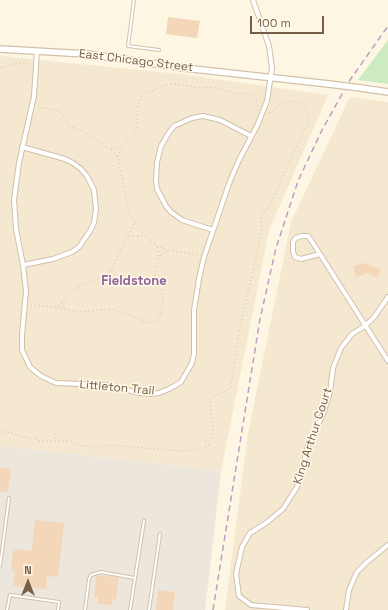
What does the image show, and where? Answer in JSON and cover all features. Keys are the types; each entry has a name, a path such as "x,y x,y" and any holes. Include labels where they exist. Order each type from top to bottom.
{"main road":[{"name":"East Chicago Street","path":"0,49 87,54 184,68 388,92"}],"street":[{"name":"Littleton Trail","path":"37,51 34,96 22,147 14,208 16,229 23,265 26,298 21,340 22,350 30,367 44,378 56,382 106,386 151,394 169,389 181,382 192,363 194,354 193,328 196,296 204,257 230,181 239,160 264,112 267,101 272,78 269,46 253,0"},
{"path":"213,230 182,220 171,212 166,206 158,189 156,180 157,162 161,146 174,126 192,118 203,116 220,120 251,136"},
{"path":"22,147 65,159 81,169 87,176 94,190 96,209 94,223 90,231 79,246 72,252 53,259 23,265"},
{"path":"320,254 301,259 295,257 293,252 293,242 296,238 308,236 320,254 388,362"},
{"name":"King Arthur Court","path":"307,610 251,605 239,596 236,574 242,547 250,533 266,523 283,509 297,487 308,446 323,414 330,392 333,368 341,348 352,334 365,326 375,316 388,297"},
{"path":"346,610 349,590 357,572 388,545"}],"lane":[{"path":"134,0 128,46 159,50"},
{"path":"0,566 9,498"},
{"path":"130,610 144,521"},
{"path":"149,610 160,534"},
{"path":"85,610 89,579 91,575 101,572 136,578"},
{"path":"7,610 10,595 59,602 58,610"}],"path":[{"path":"0,68 18,63 30,64"},
{"path":"38,107 59,111 63,115 68,126 90,134 107,148 122,146 132,136 137,129 138,106 140,100 144,94 166,85 175,84 202,88 216,87 238,94 253,94 258,108 261,111"},
{"path":"209,445 212,437 213,424 210,400 212,397 228,390 231,387 239,332 262,230 261,218 277,190 308,123 309,117 304,106 300,102 294,101 283,103 272,112 268,113"},
{"path":"118,158 122,146"},
{"path":"110,148 116,153 118,158 129,214 144,236 156,246 168,250 198,255"},
{"path":"56,307 73,289 97,280 110,273 121,248 135,223"},
{"path":"128,236 144,236"},
{"path":"31,305 56,307 81,312 111,309 134,316 147,323 155,322 160,317 163,300 163,295 155,276 159,257 156,246"},
{"path":"159,257 168,250"},
{"path":"62,302 66,309"},
{"path":"0,432 7,432 41,441 70,441 84,446 97,447 111,445 181,451 194,450 209,445"},
{"path":"55,440 56,432"},
{"path":"205,441 209,445"}],"shaded area":[{"path":"0,56 179,74 328,95 269,230 221,471 0,446"},
{"path":"350,97 388,102 388,610 225,610 248,434 291,222"},
{"path":"0,446 221,471 205,610 0,610"}],"green space":[{"path":"388,40 388,84 358,80"}],"building":[{"path":"168,17 200,21 197,38 166,34"},
{"path":"365,263 381,270 377,278 368,273 356,277 353,266"},
{"path":"0,468 11,469 8,492 0,491"},
{"path":"35,520 64,523 58,577 47,576 46,589 13,586 15,571 11,571 13,549 32,551"},
{"path":"100,575 119,578 116,600 112,599 112,605 98,604 98,597 94,597 96,576"},
{"path":"158,590 175,592 173,610 156,610"}],"railway":[{"path":"213,610 260,319 276,248 298,181 322,130 350,80 388,26"}],"district":[{"name":"Fieldstone","path":"134,281"}]}
